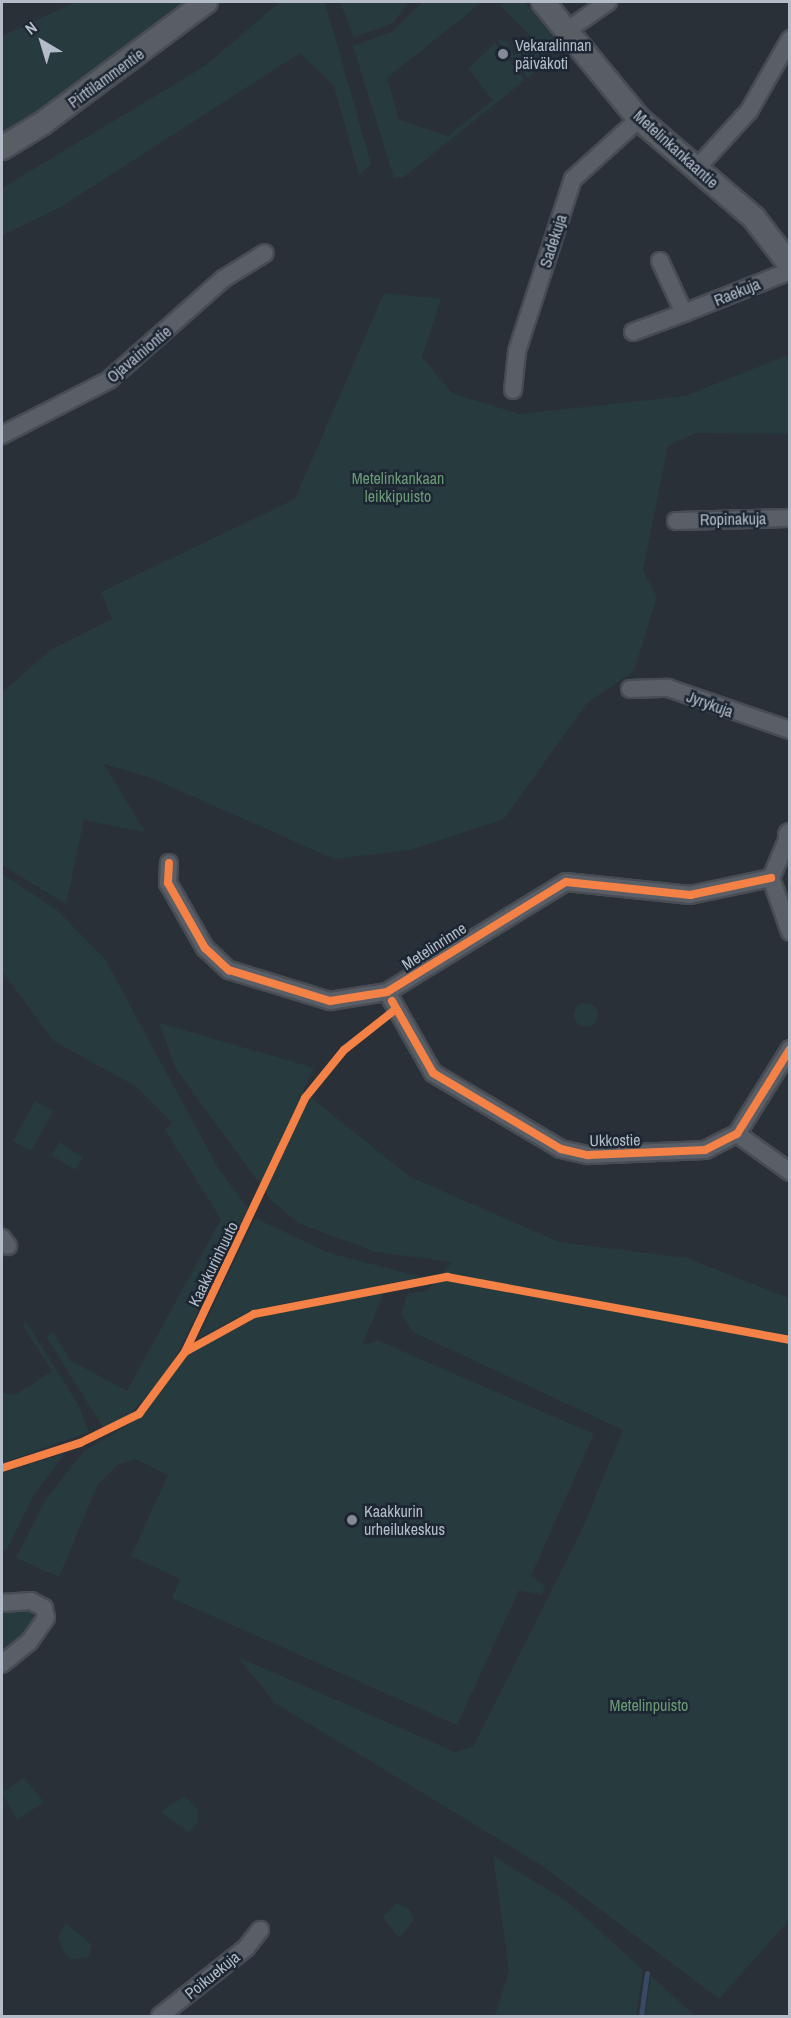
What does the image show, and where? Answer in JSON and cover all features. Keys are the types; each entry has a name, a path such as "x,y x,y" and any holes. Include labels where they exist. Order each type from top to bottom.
{"street":[{"name":"Pirttilammentie","path":"2,148 43,123 206,2"},
{"name":"Metelinkankaantie","path":"543,2 639,119 754,218 789,265"},
{"path":"566,31 608,2"},
{"path":"696,169 749,111 789,39"},
{"name":"Sadekuja","path":"513,390 517,351 573,179 639,119"},
{"name":"Ojavainiontie","path":"2,435 109,381 224,279 265,253"},
{"path":"660,261 684,313"},
{"name":"Raekuja","path":"633,332 684,313 789,265"},
{"name":"Ropinakuja","path":"676,521 789,518"},
{"name":"Jyrykuja","path":"630,689 668,688 789,730"},
{"path":"789,839 771,878 789,932"},
{"name":"Metelinrinne","path":"169,863 168,883 205,948 229,970 330,1001 387,992 566,882 690,895 771,878"},
{"name":"Ukkostie","path":"387,992 433,1073 561,1149 588,1155 705,1150 737,1134"},
{"path":"789,1049 737,1134 789,1172"},
{"path":"2,1603 31,1601 44,1608 46,1618 35,1636 2,1664"},
{"name":"Poikuekuja","path":"160,2016 246,1948 260,1930"}],"green space":[{"path":"76,2 188,2 160,29 2,139 2,36"},
{"path":"280,2 325,2 371,164 359,175 334,86 300,53 59,208 2,235 2,188 205,66"},
{"path":"340,2 408,3 393,23 354,37"},
{"path":"423,2 482,2 387,78 399,120 448,136 493,100 468,69 495,43 525,80 404,177 394,178 353,46 391,32"},
{"path":"506,2 525,2 561,47 528,78 496,39 507,41 514,56 531,45 532,37 501,6"},
{"name":"Metelinkankaan leikkipuisto","path":"384,293 441,299 422,357 452,393 519,414 685,396 789,355 789,434 695,433 668,446 643,571 657,597 634,671 587,703 504,819 410,850 334,859 151,778 104,764 145,832 84,820 66,904 2,865 2,693 49,651 112,619 101,592 295,499"},
{"path":"2,874 57,910 105,959 218,1168 248,1208 168,1373 130,1414 104,1429 46,1336 53,1332 70,1360 127,1391 221,1219 165,1130 172,1122 137,1087 54,1041 2,971"},
{"path":"586,1003 595,1006 598,1015 595,1024 586,1027 577,1024 574,1015 577,1006"},
{"name":"Metelinpuisto","path":"159,1023 314,1068 303,1091 410,1177 559,1242 686,1258 789,1298 789,1920 719,1999 541,1865 275,1703 238,1657 455,1752 473,1747 580,1534 623,1430 413,1332 401,1314 408,1293 427,1291 452,1262 376,1252 300,1224 273,1202 176,1069"},
{"path":"35,1101 53,1111 31,1151 13,1141"},
{"path":"60,1142 83,1158 75,1170 51,1155"},
{"path":"255,1218 329,1253 422,1277 252,1310 198,1338"},
{"name":"Kaakkurin urheilukeskus","path":"384,1293 362,1345 379,1341 594,1434 531,1576 545,1586 542,1595 519,1590 457,1725 172,1598 180,1579 131,1556 168,1475 136,1459 118,1464 98,1484 59,1577 16,1558 46,1499 84,1451 136,1420 189,1354 255,1317"},
{"path":"27,1323 79,1406 89,1432 2,1463 2,1393 15,1395 52,1371 22,1324"},
{"path":"65,1453 35,1493 7,1549 2,1550 2,1473"},
{"path":"14,1605 30,1610 36,1622 2,1654 2,1615"},
{"path":"24,1778 44,1802 17,1820 2,1793"},
{"path":"185,1796 197,1809 198,1822 189,1832 160,1812"},
{"path":"493,1856 568,1902 643,1970 636,2016 495,2016 509,1970"},
{"path":"396,1903 410,1910 414,1920 399,1938 383,1917"},
{"path":"66,1923 92,1945 88,1957 71,1959 64,1952 58,1937"},
{"path":"651,1976 695,2016 645,2016"}],"waterway":[{"path":"641,2016 647,1973"}],"cycle path":[{"path":"169,863 168,883 205,948 229,970 330,1001 387,992 566,882 690,895 771,878"},
{"path":"392,1001 433,1073 561,1149 588,1155 705,1150 737,1134 790,1049"},
{"name":"Kaakkurinhuuto","path":"2,1468 80,1443 139,1414 185,1352 305,1098 344,1050 396,1009"},
{"path":"185,1352 254,1314 447,1277 790,1340"}],"place":[{"name":"Vekaralinnan päiväkoti","path":"503,54"},
{"name":"Kaakkurin urheilukeskus","path":"352,1520"}]}
